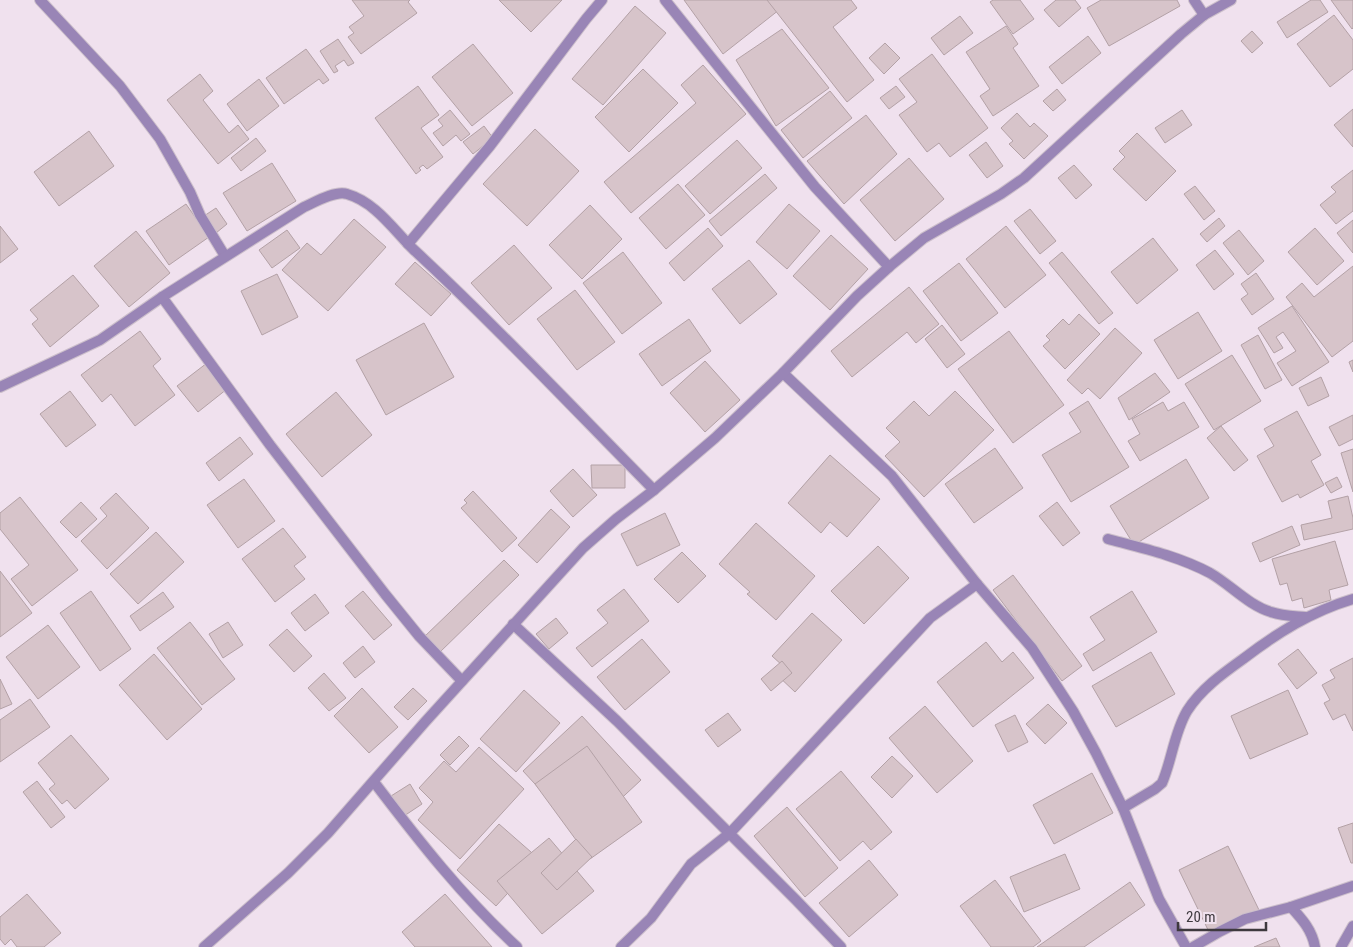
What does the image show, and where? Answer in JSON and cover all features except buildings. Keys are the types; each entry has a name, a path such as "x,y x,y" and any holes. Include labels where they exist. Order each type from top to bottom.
{"street":[{"path":"40,0 120,86 160,139 190,192 200,215 225,256"},
{"path":"408,244 490,146 602,0"},
{"path":"665,0 816,187 889,267"},
{"path":"1194,0 1204,15"},
{"path":"204,947 295,866 328,833 583,548 715,438 783,373 857,296 889,267 924,238 1001,194 1024,178 1153,58 1204,15 1231,0"},
{"path":"0,387 100,340 162,297 304,207 322,198 344,193 359,198 374,209 408,244 469,300 654,490"},
{"path":"162,297 270,445 385,594 419,636 462,681"},
{"path":"783,373 892,476 1032,648 1073,711 1123,808 1159,899 1186,947"},
{"path":"1108,539 1142,548 1212,574 1249,601 1270,612 1305,617"},
{"path":"621,947 651,918 692,864 730,833 930,618 978,584"},
{"path":"1123,808 1162,783 1187,711 1203,690 1220,675 1276,634 1305,617 1334,604 1353,599"},
{"path":"513,624 617,721 841,947"},
{"path":"374,782 429,854 490,922 516,947"},
{"path":"1193,947 1245,919 1291,907 1353,886"},
{"path":"1291,907 1308,927 1315,947"},
{"path":"1341,947 1353,926"}]}
